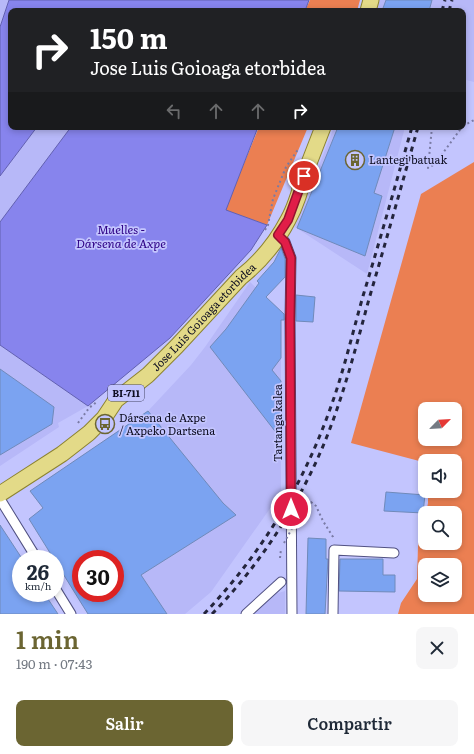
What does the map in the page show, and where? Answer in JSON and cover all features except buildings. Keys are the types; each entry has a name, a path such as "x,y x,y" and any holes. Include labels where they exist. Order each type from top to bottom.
{"main road":[{"name":"BI-711","path":"241,277 270,234 304,176 322,130"},
{"name":"Jose Luis Goioaga etorbidea","path":"0,494 62,454 89,433 104,418 116,400 148,375 178,346 241,277 252,268 278,235 288,220 304,176"}],"street":[{"name":"Tartanga kalea","path":"278,235 285,242 291,258 292,614"},
{"path":"0,499 31,550"},
{"path":"333,614 334,550 394,553"},
{"path":"246,614 281,582"},
{"path":"64,602 71,614"}],"path":[{"path":"432,130 428,168 435,164 461,130"},
{"path":"264,232 268,225 273,199 286,167 298,151 300,145"},
{"path":"78,424 90,408 101,399"},
{"path":"284,542 306,503 310,502 316,506 323,522 333,537 334,550"}],"shaded area":[{"path":"0,0 9,0 0,27"},
{"path":"310,0 360,0 358,8 306,8"},
{"path":"380,0 474,0 474,82 466,80 466,8 377,8"},
{"path":"35,130 69,130 0,222 0,176"},
{"path":"258,130 307,130 267,225 225,210"},
{"path":"333,130 404,130 367,274 295,227"},
{"path":"474,162 474,614 398,614 401,603 417,579 418,546 418,550 462,550 462,506 427,506 428,498 462,498 462,454 418,454 418,461 351,443 421,194"},
{"path":"250,282 281,312 281,493 211,592 185,614 88,614 81,602 124,602 124,550 72,550 72,587 64,574 64,550 49,550 29,519 43,508 30,491 148,411 191,365"},
{"path":"0,345 88,406 58,423 59,427 0,466"},
{"path":"285,591 285,614 254,614 275,594"}],"water":[{"path":"9,0 309,0 306,8 8,8 8,130 35,130 0,176 0,27"},
{"name":"Muelles - Dársena de Axpe","path":"69,130 257,130 226,210 267,225 251,250 170,338 88,406 0,345 0,222"}],"railway":[{"path":"443,8 445,0"},
{"path":"450,8 452,0"},
{"path":"204,614 243,568 277,520 306,468 318,440 339,383 411,130"},
{"path":"212,614 243,580 283,523 306,483 325,442 346,382 417,130"}],"place":[{"name":"Lantegi batuak","path":"355,160"},
{"name":"Dársena de Axpe / Axpeko Dartsena","path":"105,424"}],"route":[{"path":"291,509 291,258 285,242 278,235 288,220 297,199 304,176"}]}
